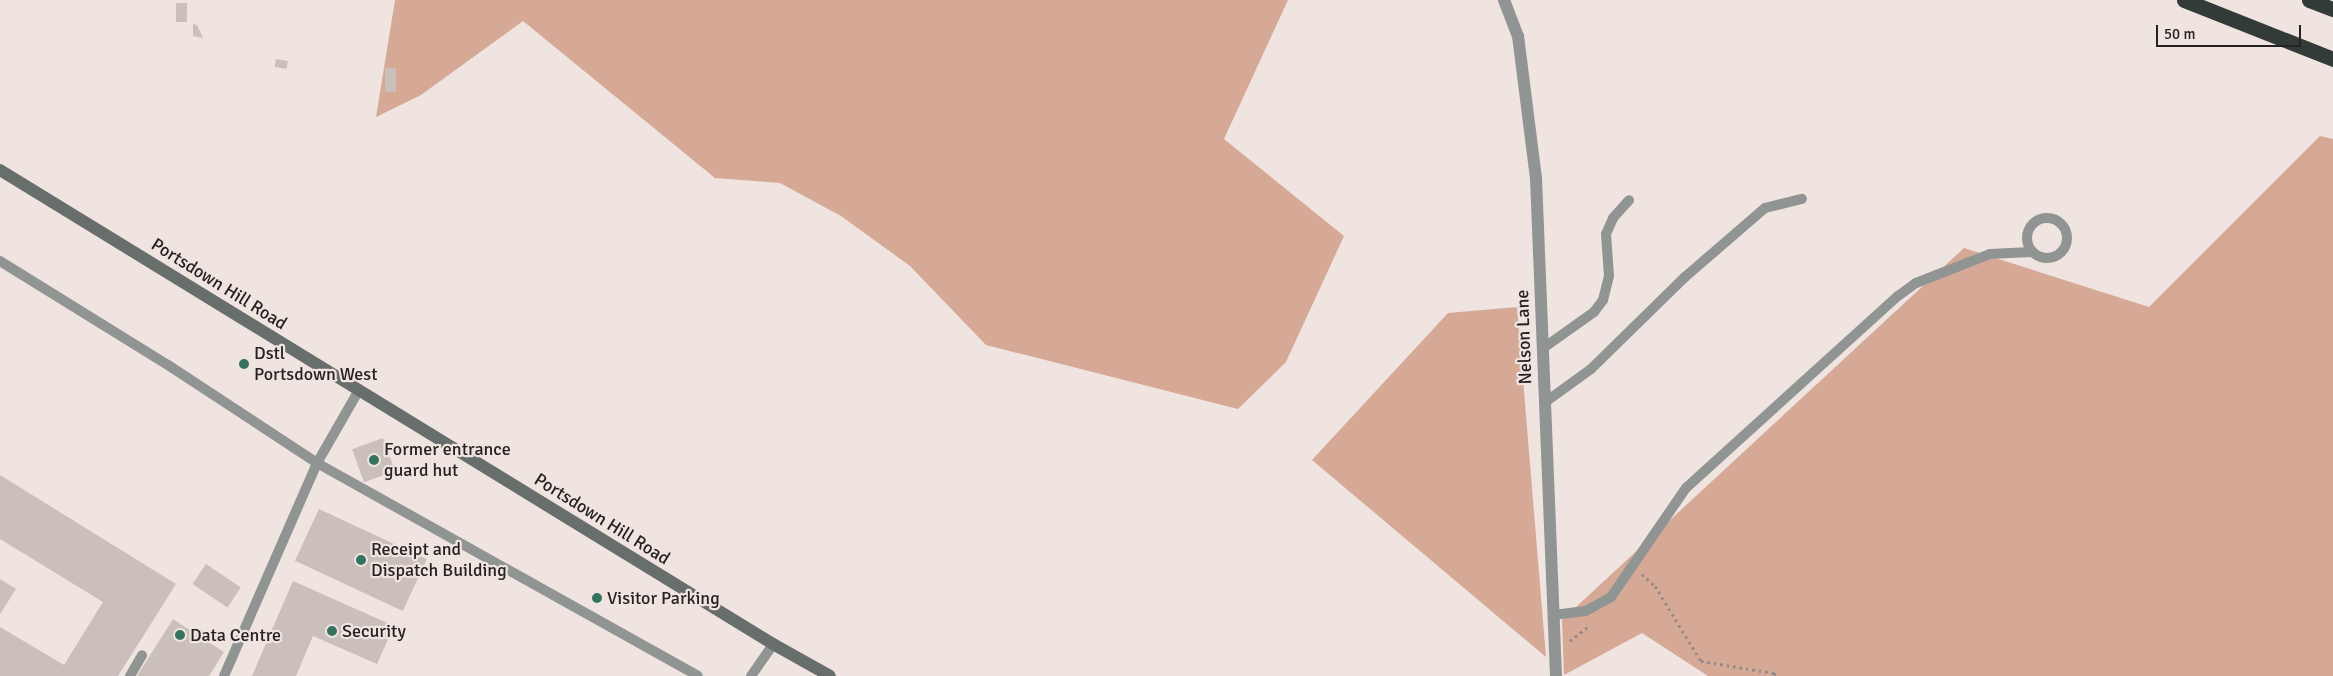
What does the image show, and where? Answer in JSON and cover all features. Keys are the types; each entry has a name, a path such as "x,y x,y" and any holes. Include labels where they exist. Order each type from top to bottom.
{"highway":[{"path":"2184,0 2333,58"},
{"path":"2309,0 2333,9"}],"street":[{"name":"Nelson Lane","path":"1504,0 1518,36 1536,178 1556,676"},
{"name":"Portsdown Hill Road","path":"0,170 773,644 830,676"}],"lane":[{"path":"1544,403 1591,369 1685,277 1766,208 1802,199"},
{"path":"1542,349 1594,312 1603,300 1609,276 1606,234 1613,218 1629,200"},
{"path":"1553,615 1586,611 1611,597 1686,488 1898,296 1916,283 1990,254 2031,252 2043,258 2062,251 2067,238 2063,225 2045,217 2036,221 2027,233 2031,252"},
{"path":"0,261 168,365 317,463 698,676"},
{"path":"224,676 317,463 359,390"},
{"path":"751,676 773,644"},
{"path":"130,676 142,655"}],"path":[{"path":"1638,572 1656,586 1701,660 1774,673 1778,676"},
{"path":"1554,651 1581,634 1594,620"}],"shaded area":[{"path":"395,0 1288,0 1224,139 1344,236 1286,362 1238,409 986,345 910,266 841,216 780,183 715,178 523,21 421,95 376,117"},
{"path":"2320,136 2333,139 2333,676 1708,676 1642,633 1564,675 1562,620 1964,248 2149,307"},
{"path":"1517,307 1546,657 1312,460 1448,313"}],"building":[{"path":"176,3 187,3 187,22 176,22"},
{"path":"193,24 197,25 203,38 193,36"},
{"path":"276,59 288,61 287,69 275,67"},
{"path":"385,68 396,68 396,92 385,92"},
{"name":"Former entrance guard hut","path":"383,438 395,471 364,482 352,449"},
{"path":"0,475 176,584 118,676 0,676 0,627 64,665 103,602 0,539"},
{"name":"Receipt and Dispatch Building","path":"319,509 427,559 403,611 295,561"},
{"path":"206,564 241,587 227,607 193,584"},
{"path":"0,579 16,589 0,614"},
{"name":"Security","path":"293,581 394,626 377,664 313,636 296,676 252,676"},
{"name":"Data Centre","path":"173,619 224,652 209,676 137,676"}],"place":[{"name":"Dstl Portsdown West","path":"244,364"},
{"name":"Former entrance guard hut","path":"374,460"},
{"name":"Receipt and Dispatch Building","path":"361,560"},
{"name":"Visitor Parking","path":"597,598"},
{"name":"Security","path":"332,631"},
{"name":"Data Centre","path":"180,635"}]}
